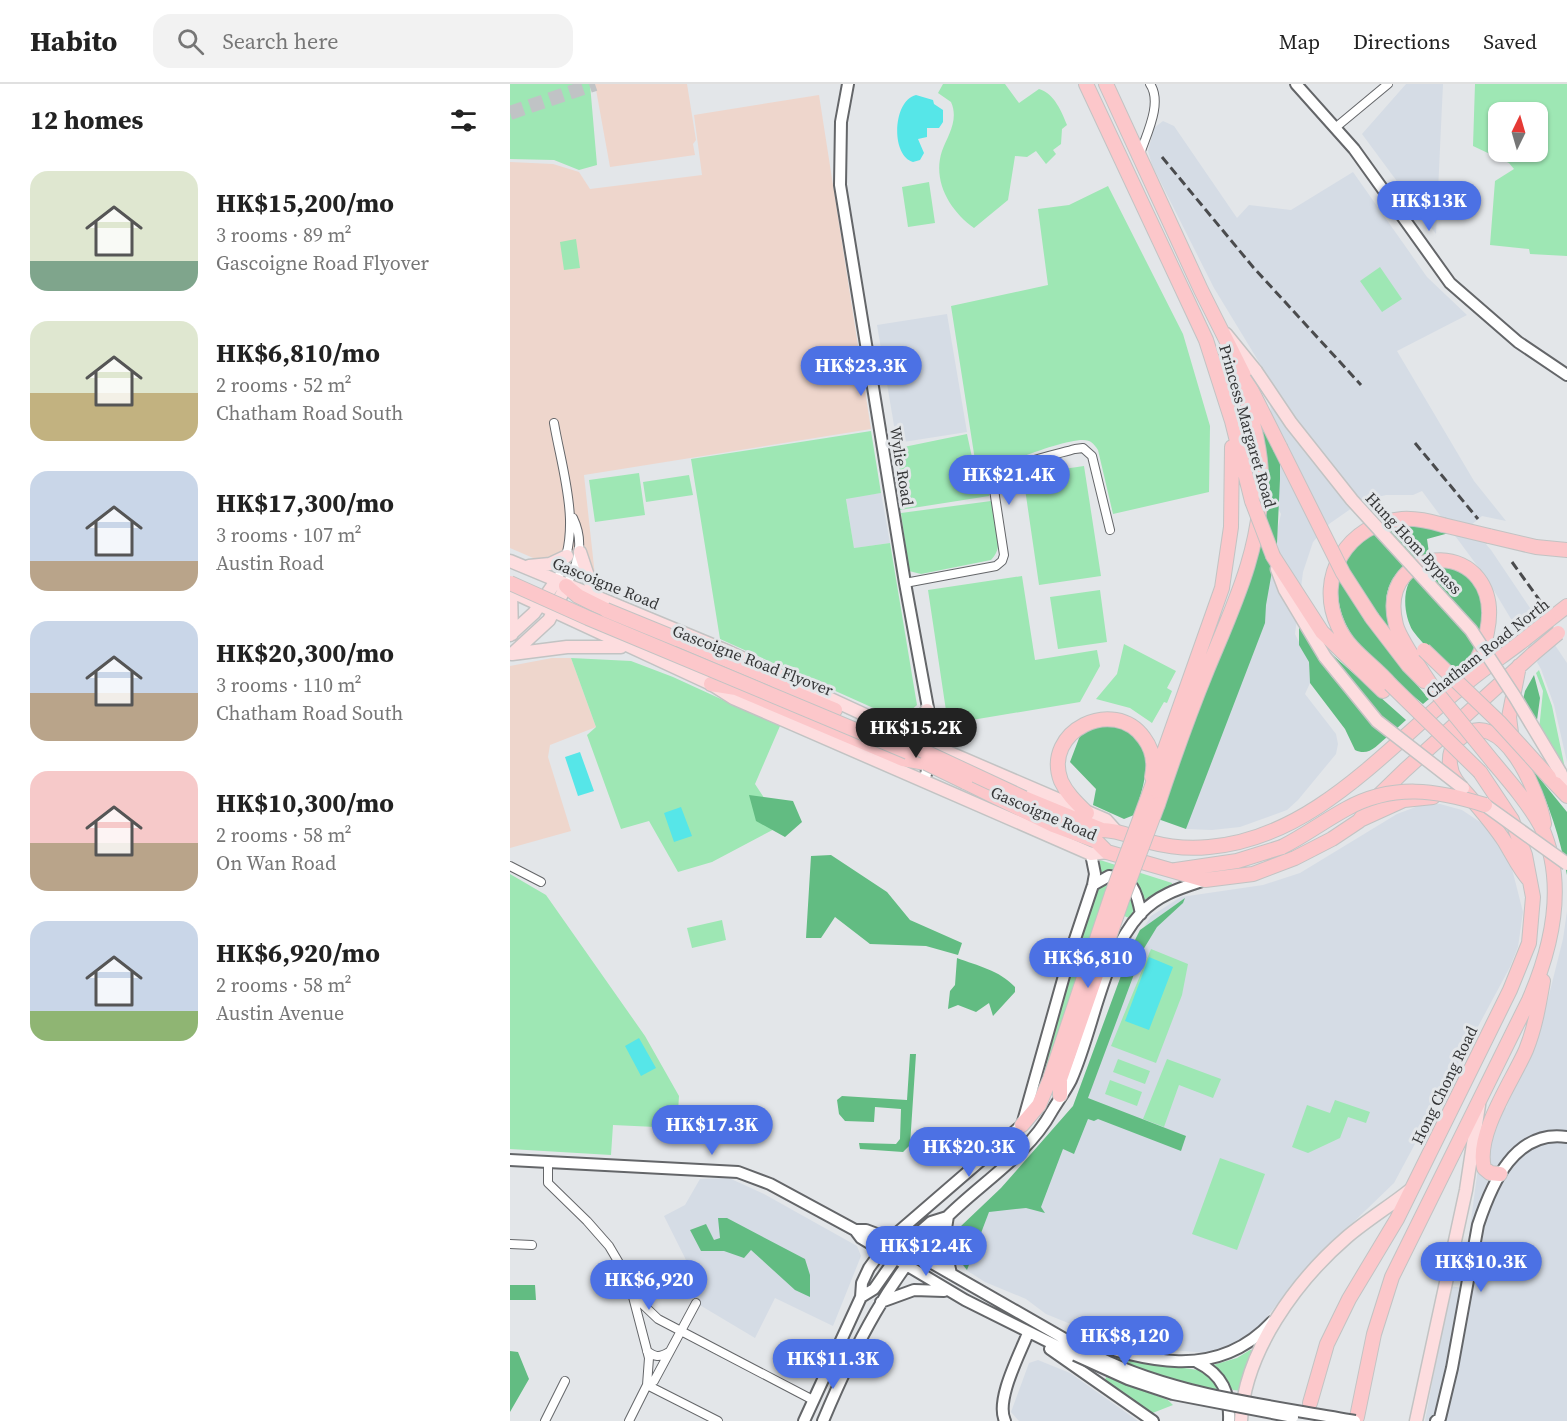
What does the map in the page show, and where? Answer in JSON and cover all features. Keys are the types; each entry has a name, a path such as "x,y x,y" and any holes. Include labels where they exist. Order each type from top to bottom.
{"highway":[{"name":"Princess Margaret Road","path":"1086,84 1206,340 1232,421 1252,501 1273,556 1302,604 1333,644 1372,681 1445,730"},
{"name":"Princess Margaret Road","path":"1106,84 1202,290 1343,573 1372,618 1416,658"},
{"path":"1022,1125 1039,1105 1050,1079 1152,802 1244,582 1253,551 1258,525 1260,460 1253,421 1237,362"},
{"path":"1152,802 1226,571 1233,507 1232,421"},
{"path":"1445,730 1363,658 1345,639 1334,617 1331,580 1338,559 1350,542 1377,524 1412,518 1529,546 1567,550"},
{"path":"1464,685 1482,647 1488,625 1486,595 1476,574 1456,561 1440,559 1424,562 1411,569 1400,582 1395,611 1408,633 1416,658 1432,688 1519,793 1546,836"},
{"name":"Gascoigne Road Flyover","path":"513,567 683,651 773,688 787,690 1021,803 1096,842 1107,852 1205,880"},
{"name":"Gascoigne Road Flyover","path":"510,583 588,618 831,718 908,752 926,763 1021,803 1102,830 1115,830"},
{"path":"561,584 578,596 606,610 777,681 787,690"},
{"name":"Chatham Road North","path":"1115,830 1149,842 1195,848 1247,841 1275,831 1349,784 1464,685 1567,606"},
{"name":"Chatham Road North","path":"1359,821 1373,801 1445,730 1562,630"},
{"path":"1416,658 1499,722 1567,796"},
{"path":"1500,1174 1490,1173 1484,1168 1485,1147 1498,1107 1526,1049 1534,1026 1546,960 1554,933 1557,900 1555,867 1539,802 1514,753 1509,717 1511,695 1519,666"},
{"path":"711,684 736,688 903,759 926,763"},
{"path":"1087,813 1068,794 1060,779 1058,767 1065,740 1076,729 1097,719 1119,720 1130,724 1147,742 1154,768 1152,802"},
{"name":"Hong Chong Road","path":"1410,1190 1524,956 1533,919 1531,882 1517,831 1480,772 1445,730"},
{"path":"1514,753 1494,735 1481,731 1463,735 1450,752 1450,765 1455,780 1491,821 1531,882"},
{"path":"1171,871 1245,859 1282,847 1354,805 1386,793 1427,791 1485,805"},
{"path":"1205,880 1253,874 1276,866 1332,839 1359,821 1404,800 1426,797 1461,803 1491,821"},
{"path":"1060,1095 1060,1079 1117,896"},
{"path":"1356,1419 1374,1334 1392,1277 1546,960"},
{"path":"1310,1403 1327,1344 1349,1299 1397,1219 1410,1190"}],"main road":[{"name":"Wylie Road","path":"848,84 841,123 840,185 905,583 935,746"},
{"path":"1296,84 1354,149 1450,283 1518,342 1567,375"},
{"name":"Hung Hom Bypass","path":"1223,331 1256,370 1291,423 1345,491 1471,630 1515,697 1567,787"},
{"path":"580,552 595,597"},
{"path":"513,567 543,566 567,556"},
{"path":"1273,556 1283,585 1303,622 1351,692 1391,734 1567,864"},
{"name":"Gascoigne Road","path":"513,567 595,597 729,652 935,746 1106,820 1115,830"},
{"path":"511,634 561,584"},
{"path":"511,654 540,631 554,612 561,584"},
{"path":"510,591 511,634"},
{"name":"Gascoigne Road","path":"510,591 711,684 733,698 1091,854 1107,852"},
{"path":"511,654 591,646 631,648"},
{"path":"897,729 916,724 927,710"},
{"path":"924,780 935,746"},
{"path":"861,1297 874,1289 890,1254 890,1239 1022,1125 1071,951 1093,885 1095,874 1091,854"},
{"path":"1093,885 1109,876 1128,880 1134,888 1141,914"},
{"path":"822,1421 852,1353 881,1303 915,1254 948,1216 1040,1131 1070,1082 1115,956 1141,914 1166,894 1205,880"},
{"path":"1416,1421 1466,1190 1479,1101"},
{"path":"1439,1420 1452,1368 1478,1225 1485,1202 1508,1162 1533,1139 1553,1135 1567,1137"},
{"path":"510,1160 738,1172 770,1184 855,1230 861,1238 948,1291 1028,1333 1153,1421"},
{"name":"Hong Chong Road","path":"1241,1421 1251,1371 1276,1317 1336,1247 1410,1190"},
{"path":"804,1421 861,1297 862,1283 890,1254 904,1246 931,1222 948,1216"},
{"path":"948,1216 944,1241 951,1274"},
{"path":"855,1230 866,1230 904,1246 1060,1334 1113,1350 1165,1360 1197,1362 1238,1348 1262,1332 1276,1317"},
{"path":"890,1254 915,1254"},
{"path":"881,1303 914,1290 948,1291"},
{"path":"1028,1333 1129,1371 1182,1388 1356,1419"},
{"path":"1005,1421 1002,1411 1004,1396 1028,1333"},
{"path":"1060,1334 1080,1352 1128,1379 1173,1394 1317,1421"},
{"path":"1197,1362 1210,1370 1223,1383 1228,1396 1228,1421"}],"street":[{"path":"1140,154 1154,106 1155,94 1150,84"},
{"path":"1335,128 1388,84"},
{"path":"554,423 571,514 579,537 580,552 561,584"},
{"path":"905,583 996,566 1004,555 993,483 997,476 1011,468 1075,449 1083,448 1092,456 1110,530"},
{"path":"561,584 571,535 571,514"},
{"path":"510,866 541,882"},
{"path":"548,1162 548,1183 609,1246 632,1293 650,1365 647,1385 629,1421"},
{"path":"510,1244 532,1245"},
{"path":"632,1293 658,1320"},
{"path":"647,1385 654,1381 696,1303"},
{"path":"641,1334 644,1322 650,1318 658,1320 813,1400"},
{"path":"647,1351 654,1356 661,1357 670,1352"},
{"path":"545,1421 565,1382"},
{"path":"647,1385 718,1421"}],"shaded area":[{"path":"595,84 687,84 696,140 693,144 695,155 610,167"},
{"path":"1406,84 1443,84 1436,234 1362,134"},
{"path":"819,95 871,429 584,475 596,585 510,548 510,162 553,164 579,172 590,189 702,175 694,115"},
{"path":"1163,121 1174,126 1237,218 1249,205 1291,210 1353,172 1427,277 1467,315 1397,351 1474,481 1506,521 1482,516 1470,526 1491,550 1567,663 1567,762 1554,705 1541,669 1487,579 1422,491 1413,495 1386,495 1362,501 1329,524 1313,542 1303,572 1295,634 1309,662 1310,683 1305,694 1336,734 1338,744 1336,754 1287,810 1240,827 1212,830 1186,829 1274,544 1281,514 1273,500 1268,450 1271,412 1265,372 1214,288 1152,165 1148,151 1154,128"},
{"path":"947,314 967,432 897,443 877,325"},
{"path":"881,493 890,543 854,548 846,498"},
{"path":"552,658 571,658 596,727 550,745 548,757 571,831 510,848 510,666"},
{"path":"1440,804 1462,810 1483,824 1497,841 1511,865 1523,912 1518,947 1510,967 1394,1183 1313,1261 1256,1330 1228,1348 1208,1353 1144,1348 1105,1338 1046,1314 1026,1299 985,1282 966,1270 956,1256 955,1239 960,1227 1001,1188 1073,1106 1132,946 1151,916 1181,897 1263,885 1300,873 1397,814 1421,805"},
{"path":"1567,911 1567,1421 1425,1421 1450,1286 1462,1288 1483,1130 1493,1106 1506,1108 1542,1023 1563,939"},
{"path":"729,1178 764,1194 857,1246 861,1256 833,1326 775,1298 755,1338 693,1301 699,1286 664,1216 685,1205 700,1179"},
{"path":"1038,1360 1070,1373 1138,1421 1019,1421 1011,1412 1029,1363"}],"green space":[{"path":"510,84 590,84 597,165 579,170 554,160 510,159"},
{"path":"943,84 1005,84 1019,103 1039,89 1053,99 1067,125 1062,129 1061,144 1053,150 1056,154 1046,164 1036,151 1027,157 1015,156 1008,200 974,228 957,213 941,184 939,173 942,151 952,127 954,115 951,102 938,93"},
{"path":"1475,84 1567,84 1567,256 1530,254 1529,249 1490,245 1495,181 1514,169 1507,162 1548,162 1548,102 1488,102 1488,153 1473,146"},
{"path":"929,182 935,223 908,227 902,187"},
{"path":"1108,186 1183,334 1210,426 1209,492 1113,514 1098,450 1088,441 1060,444 977,473 951,306 1048,285 1038,209 1069,205"},
{"path":"576,239 580,268 564,270 560,242"},
{"path":"1380,267 1402,299 1382,312 1360,281"},
{"path":"1264,429 1280,461 1277,543 1265,623 1186,829 1158,819 1190,726 1249,584 1259,552 1265,516 1260,430"},
{"path":"871,431 881,493 846,499 854,548 890,543 917,705 900,720 720,639 691,459"},
{"path":"967,434 976,476 1002,466 990,479 989,496 900,510 896,457 899,448"},
{"path":"1084,466 1101,576 1039,585 1023,475"},
{"path":"639,473 645,515 595,522 589,480"},
{"path":"689,475 693,495 646,502 643,482"},
{"path":"991,501 999,540 991,560 921,574 909,571 901,513"},
{"path":"1413,525 1449,533 1427,539 1429,553 1404,566 1390,585 1386,608 1392,635 1344,564 1357,547 1373,535 1392,528"},
{"path":"1447,565 1472,579 1483,602 1484,615 1478,641 1457,673 1417,637 1407,616 1405,599 1409,582 1420,571"},
{"path":"1022,576 1035,660 1097,650 1100,666 1080,702 948,724 928,590"},
{"path":"1339,578 1403,669 1429,699 1423,704 1377,664 1352,634 1343,617 1338,599"},
{"path":"1100,590 1107,642 1058,649 1050,597"},
{"path":"1299,627 1332,677 1387,737 1369,751 1355,750 1345,729 1310,683 1309,662 1299,645"},
{"path":"1124,644 1176,671 1167,688 1172,691 1167,703 1164,702 1152,723 1130,708 1096,699 1117,674"},
{"path":"1326,649 1406,720 1395,730 1364,700"},
{"path":"571,658 631,661 673,677 780,726 755,784 782,825 712,862 678,872 649,821 621,829 587,735 596,727"},
{"path":"1539,670 1552,706 1567,778 1539,730 1543,691 1536,673"},
{"path":"1534,675 1540,698 1537,720 1519,717 1525,691"},
{"path":"1117,723 1147,747 1140,798 1134,815 1124,819 1093,805 1096,789 1070,762 1081,733 1093,725"},
{"path":"1532,769 1567,812 1567,875 1553,821"},
{"path":"749,795 793,801 802,822 785,837 756,821"},
{"path":"831,855 887,892 910,920 962,943 958,955 926,946 870,944 835,917 821,938 806,938 811,856"},
{"path":"1100,860 1172,884 1144,900 1137,887 1127,878 1115,873 1100,873"},
{"path":"510,874 546,895 645,1036 679,1096 677,1128 613,1125 611,1155 510,1149"},
{"path":"1110,882 1132,895 1133,912 1129,918 1124,916 1039,1089 1072,962 1097,890"},
{"path":"1185,898 1183,903 1157,927 1143,950 1088,1098 1186,1136 1181,1151 1098,1119 1094,1121 1088,1119 1074,1154 1063,1149 1041,1207 1045,1213 1026,1208 989,1212 967,1270 956,1256 955,1239 960,1227 1001,1188 1073,1106 1140,930"},
{"path":"722,920 726,940 692,948 687,928"},
{"path":"1151,949 1188,964 1182,995 1156,1063 1111,1046"},
{"path":"957,958 995,972 1015,987 1015,992 993,1016 989,1003 976,1012 958,1005 948,1009 950,991 955,985"},
{"path":"910,1054 916,1054 910,1145 903,1152 860,1149 859,1143 896,1144 900,1139 901,1109 875,1107 874,1122 845,1121 839,1114 837,1100 842,1096 907,1100"},
{"path":"1118,1059 1150,1071 1145,1084 1113,1072"},
{"path":"1167,1059 1221,1079 1213,1098 1179,1085 1164,1127 1143,1119"},
{"path":"1110,1080 1142,1092 1137,1106 1105,1094"},
{"path":"1335,1100 1370,1112 1366,1123 1348,1117 1340,1138 1308,1153 1292,1147 1307,1105 1330,1113"},
{"path":"1220,1158 1265,1174 1237,1250 1192,1234"},
{"path":"718,1218 727,1218 805,1259 810,1275 810,1297 795,1290 751,1250 744,1258 724,1251 701,1251 690,1230 706,1224 714,1240 720,1238"},
{"path":"510,1285 535,1285 536,1300 510,1300"},
{"path":"1092,1350 1139,1361 1204,1371 1223,1387 1223,1392 1140,1372"},
{"path":"1250,1350 1255,1350 1243,1391 1233,1390 1213,1365 1237,1358"},
{"path":"510,1351 518,1352 529,1379 510,1412"},
{"path":"1106,1377 1168,1400 1173,1405 1150,1414 1105,1381"}],"water":[{"path":"916,95 933,100 934,104 943,110 943,122 939,128 927,128 927,137 918,139 924,153 920,160 913,162 901,149 897,128 903,107 908,99"},
{"path":"580,752 594,791 578,796 565,757"},
{"path":"681,807 692,836 674,842 664,813"},
{"path":"1149,957 1173,967 1149,1030 1125,1021"},
{"path":"639,1038 656,1068 641,1076 625,1046"}],"tunnel":[{"path":"510,113 595,84"}],"railway":[{"path":"1162,157 1253,267 1361,385"},
{"path":"1415,443 1478,519"},
{"path":"1512,562 1543,605"}]}
